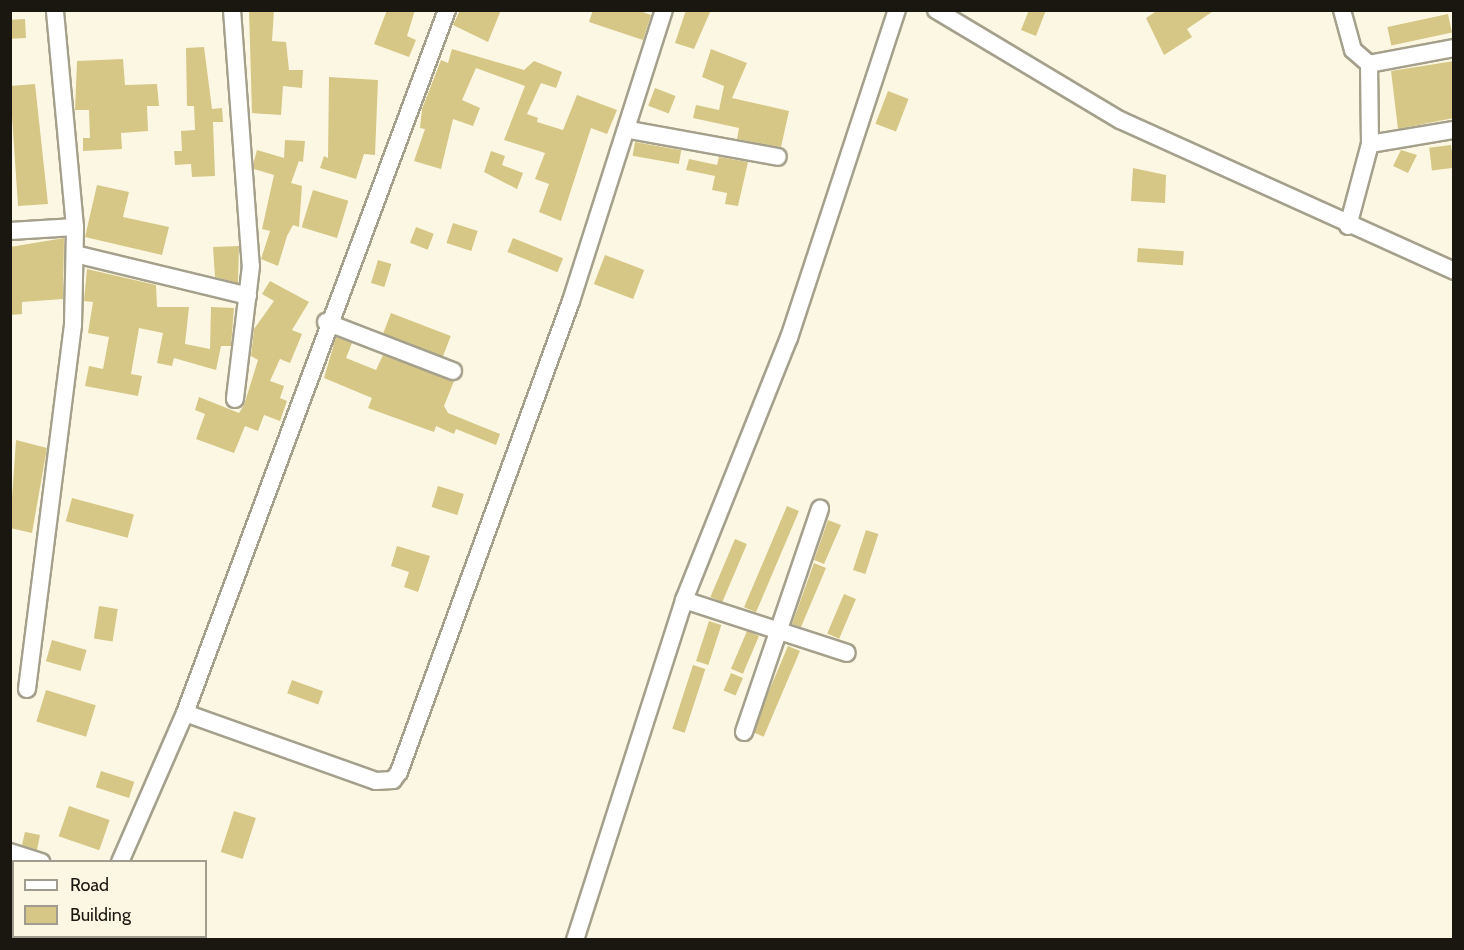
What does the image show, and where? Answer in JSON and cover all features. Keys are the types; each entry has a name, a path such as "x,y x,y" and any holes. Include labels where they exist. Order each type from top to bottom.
{"street":[{"path":"27,689 50,537 73,325 75,227 55,10"},
{"path":"232,10 251,266 235,399"},
{"path":"120,860 184,713 326,322 447,10"},
{"path":"184,713 376,781 393,780 399,772 630,130 664,10"},
{"path":"575,939 684,600 789,338 897,10"},
{"path":"936,10 1120,120 1348,226 1454,271"},
{"path":"1342,10 1353,50 1369,64 1370,144 1348,226"},
{"path":"1369,64 1454,48"},
{"path":"630,130 778,157"},
{"path":"1370,144 1454,130"},
{"path":"10,231 75,227"},
{"path":"75,254 249,296"},
{"path":"326,322 453,371"},
{"path":"744,732 775,631 820,509"},
{"path":"684,600 847,653"},
{"path":"10,852 38,860"}],"building":[{"path":"249,10 274,10 272,41 286,42 289,70 303,70 302,88 283,86 281,115 252,113"},
{"path":"387,10 415,10 407,36 416,40 409,57 374,44"},
{"path":"460,10 501,10 488,42 453,25"},
{"path":"593,10 637,10 651,15 643,40 589,22"},
{"path":"686,10 711,10 694,49 675,43"},
{"path":"1029,10 1046,10 1036,36 1021,30"},
{"path":"1158,10 1215,10 1187,29 1192,37 1164,55 1146,18"},
{"path":"1448,14 1452,33 1391,45 1387,27"},
{"path":"25,19 26,38 11,39 10,20"},
{"path":"204,47 212,109 222,108 223,122 213,122 215,176 192,177 191,164 175,165 174,151 182,151 181,131 195,130 194,106 187,106 186,48"},
{"path":"452,49 524,70 534,61 562,72 556,88 541,83 527,114 538,118 537,122 563,130 577,95 617,110 607,134 591,128 561,221 539,212 549,184 535,179 545,153 504,140 525,86 476,68 462,100 480,108 473,126 453,119 441,169 414,161 425,129 420,128 422,109 441,60 448,63"},
{"path":"711,49 747,63 732,98 789,111 781,147 737,139 739,128 693,118 696,105 719,110 724,86 702,77"},
{"path":"123,59 125,85 157,84 159,106 147,106 148,131 121,133 122,149 83,151 83,138 90,138 89,110 75,110 77,61"},
{"path":"1454,61 1454,118 1398,129 1391,71"},
{"path":"329,77 378,80 375,155 364,154 356,179 320,168 324,156 328,158"},
{"path":"35,84 48,204 18,206 10,86"},
{"path":"655,88 676,96 669,114 648,106"},
{"path":"888,91 909,99 896,132 875,124"},
{"path":"285,140 305,141 303,162 299,161 291,183 302,186 299,227 293,225 287,236 278,266 261,259 270,231 262,229 274,175 254,169 254,161 257,150 284,158"},
{"path":"635,142 681,150 679,164 633,156"},
{"path":"1451,145 1454,168 1432,171 1429,148"},
{"path":"1401,150 1417,155 1408,173 1393,166"},
{"path":"491,151 505,156 502,165 523,173 517,189 484,172"},
{"path":"719,157 748,162 738,206 725,204 727,193 712,190 715,176 686,170 689,159 717,165"},
{"path":"1133,168 1166,175 1165,203 1131,201"},
{"path":"97,185 129,192 123,217 169,227 162,255 85,237"},
{"path":"313,190 348,201 337,238 302,227"},
{"path":"453,223 478,231 471,251 447,243"},
{"path":"416,227 434,234 428,250 410,243"},
{"path":"64,238 63,299 22,302 22,314 10,315 10,247"},
{"path":"513,238 563,258 557,272 507,252"},
{"path":"239,246 238,283 215,277 213,247"},
{"path":"1138,248 1184,251 1183,265 1137,262"},
{"path":"605,255 644,270 633,299 594,284"},
{"path":"378,260 391,264 384,287 371,283"},
{"path":"87,269 156,285 157,307 189,307 185,344 210,349 211,307 234,308 231,346 221,346 216,370 174,358 172,366 157,363 163,333 139,328 131,374 142,376 138,396 85,386 89,366 103,369 109,337 88,333 93,302 84,301"},
{"path":"270,281 309,302 292,330 302,334 290,363 280,359 270,381 284,386 280,398 287,401 280,421 264,415 258,431 245,426 234,453 196,439 205,414 195,410 199,397 239,413 244,405 258,360 251,356 254,329 274,301 262,294"},
{"path":"391,313 451,336 443,356 383,334"},
{"path":"336,337 352,343 346,358 376,370 383,355 454,381 444,406 448,413 500,434 496,445 456,429 454,434 436,426 434,432 368,408 372,398 324,378"},
{"path":"16,440 47,448 32,533 10,528"},
{"path":"438,486 464,494 457,515 432,507"},
{"path":"72,498 134,515 128,538 66,521"},
{"path":"787,506 799,511 756,612 744,607"},
{"path":"828,520 841,525 824,564 814,560"},
{"path":"866,530 878,534 865,574 853,570"},
{"path":"735,539 747,544 722,602 710,597"},
{"path":"397,546 430,556 418,592 404,587 409,572 391,566"},
{"path":"814,563 826,568 801,627 792,624"},
{"path":"844,594 856,599 839,639 827,634"},
{"path":"99,606 118,609 113,642 94,639"},
{"path":"709,621 721,625 708,665 696,661"},
{"path":"747,631 759,636 743,674 731,669"},
{"path":"52,640 87,650 81,671 46,661"},
{"path":"788,646 800,651 764,737 752,732"},
{"path":"693,665 705,669 685,733 672,729"},
{"path":"731,673 743,678 736,696 724,690"},
{"path":"292,680 323,691 318,704 287,693"},
{"path":"46,690 96,705 86,737 36,722"},
{"path":"101,771 134,782 129,798 96,787"},
{"path":"69,806 110,820 99,850 59,836"},
{"path":"234,811 256,818 243,859 221,852"},
{"path":"25,832 40,835 37,850 22,845"}]}
